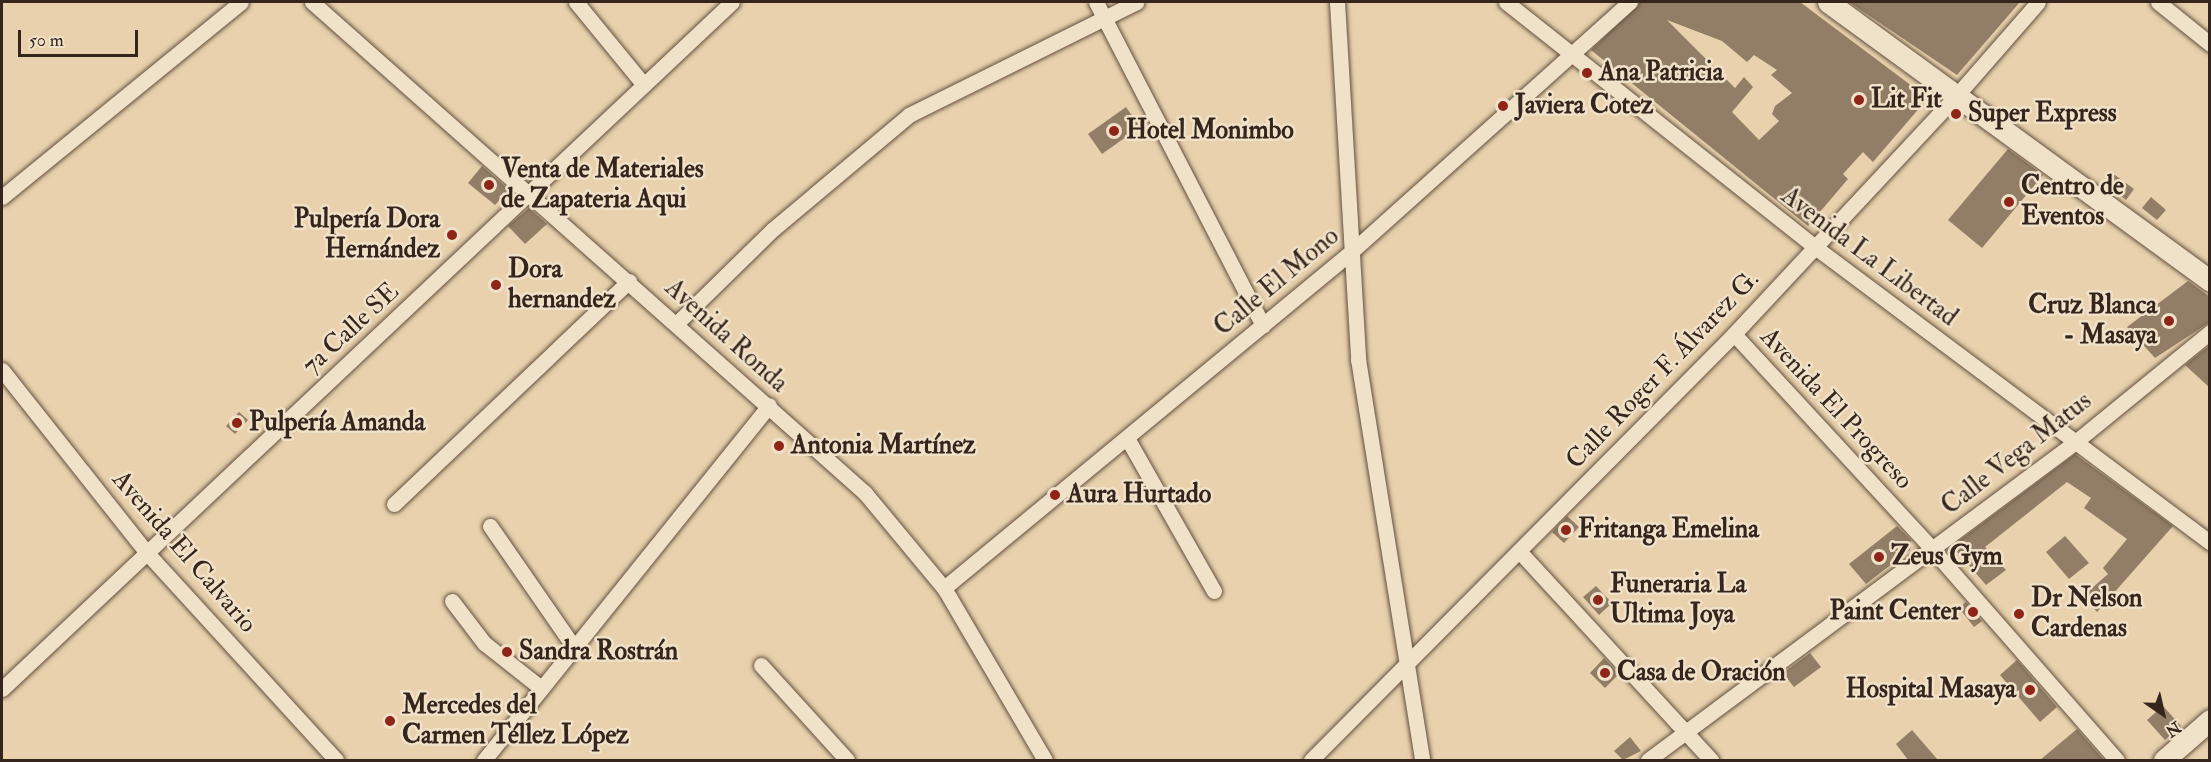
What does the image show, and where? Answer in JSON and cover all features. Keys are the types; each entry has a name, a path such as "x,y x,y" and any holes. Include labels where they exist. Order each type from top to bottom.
{"street":[{"path":"2,197 241,2"},
{"name":"Avenida Ronda","path":"312,2 531,192 865,493 944,588 1045,760"},
{"path":"576,2 644,85"},
{"name":"7a Calle SE","path":"2,689 732,2"},
{"path":"1096,2 1107,16 1263,325"},
{"path":"676,324 772,230 909,115 1137,2"},
{"path":"1337,2 1358,359 1422,760"},
{"name":"Avenida La Libertad","path":"1506,2 1815,247 2074,443 2210,542"},
{"name":"Calle El Mono","path":"944,588 1351,252 1630,2"},
{"path":"1828,2 2210,281"},
{"name":"Calle Roger F. Álvarez G.","path":"1311,760 1408,666 1734,334 1957,95 2038,2"},
{"path":"2158,2 2210,44"},
{"path":"394,504 629,281"},
{"name":"Calle Vega Matus","path":"1648,760 2074,443 2210,332"},
{"name":"Avenida El Progreso","path":"1734,334 1933,550 2117,760"},
{"name":"Avenida El Calvario","path":"2,370 148,554 336,760"},
{"path":"484,760 573,646 769,405"},
{"path":"1126,438 1214,591"},
{"path":"490,526 573,646"},
{"path":"1519,551 1711,760"},
{"path":"452,601 497,656 541,688"},
{"path":"761,665 847,760"},
{"path":"2164,760 2210,720"}],"building":[{"path":"1640,2 1800,2 1928,98 1873,162 1863,152 1843,174 1848,179 1808,226 1591,50","holes":["1667,20 1722,41 1747,62 1754,55 1777,70 1771,75 1792,93 1775,106 1772,114 1779,121 1759,140 1732,112 1753,87 1744,77 1735,88"]},
{"path":"1849,2 2020,2 1957,75"},
{"name":"Hotel Monimbo","path":"1126,107 1140,127 1102,154 1088,134"},
{"name":"Centro de Eventos","path":"2008,149 2043,175 1982,248 1948,220"},
{"name":"Venta de Materiales de Zapateria Aqui","path":"482,166 509,190 495,205 468,183"},
{"path":"2112,173 2134,189 2126,200 2105,183"},
{"path":"2151,197 2166,210 2157,220 2142,208"},
{"path":"529,208 547,224 525,244 508,226"},
{"name":"Cruz Blanca - Masaya","path":"2188,281 2210,297 2210,322 2155,358 2127,327"},
{"path":"2210,345 2210,388 2185,365"},
{"name":"Pulpería Amanda","path":"239,412 248,420 235,434 226,426"},
{"path":"2075,454 2173,526 2097,612 2083,596 2108,574 2103,568 2127,539 2084,508 2091,498 2067,482 1985,547 2006,570 1986,585 1952,546"},
{"name":"Fritanga Emelina","path":"1567,516 1579,527 1564,543 1552,532"},
{"name":"Zeus Gym","path":"1897,526 1911,540 1910,550 1866,584 1849,564"},
{"path":"2065,536 2089,563 2069,579 2046,552"},
{"name":"Funeraria La Ultima Joya","path":"1596,586 1612,603 1599,615 1583,597"},
{"path":"1966,602 1982,621 1974,627 1959,608"},
{"path":"1810,653 1821,667 1794,687 1783,673"},
{"name":"Casa de Oración","path":"1604,658 1619,674 1605,688 1590,673"},
{"name":"Hospital Masaya","path":"2017,660 2057,707 2040,722 2000,675"},
{"path":"2163,706 2181,726 2165,740 2147,720"},
{"path":"2077,729 2104,760 2040,760"},
{"path":"1912,730 1938,760 1908,760 1896,744"},
{"path":"1630,737 1641,751 1623,760 1614,751"}],"place":[{"name":"Ana Patricia","path":"1587,73"},
{"name":"Lit Fit","path":"1859,100"},
{"name":"Javiera Cotez","path":"1503,106"},
{"name":"Super Express","path":"1956,114"},
{"name":"Hotel Monimbo","path":"1114,131"},
{"name":"Venta de Materiales de Zapateria Aqui","path":"489,185"},
{"name":"Centro de Eventos","path":"2009,202"},
{"name":"Pulpería Dora Hernández","path":"452,235"},
{"name":"Dora hernandez","path":"496,285"},
{"name":"Cruz Blanca - Masaya","path":"2169,321"},
{"name":"Pulpería Amanda","path":"237,423"},
{"name":"Antonia Martínez","path":"779,446"},
{"name":"Aura Hurtado","path":"1055,495"},
{"name":"Fritanga Emelina","path":"1566,530"},
{"name":"Zeus Gym","path":"1879,557"},
{"name":"Funeraria La Ultima Joya","path":"1598,600"},
{"name":"Paint Center","path":"1973,612"},
{"name":"Dr Nelson Cardenas","path":"2019,614"},
{"name":"Sandra Rostrán","path":"507,652"},
{"name":"Casa de Oración","path":"1605,673"},
{"name":"Hospital Masaya","path":"2030,690"},
{"name":"Mercedes del Carmen Téllez López","path":"390,721"}]}
